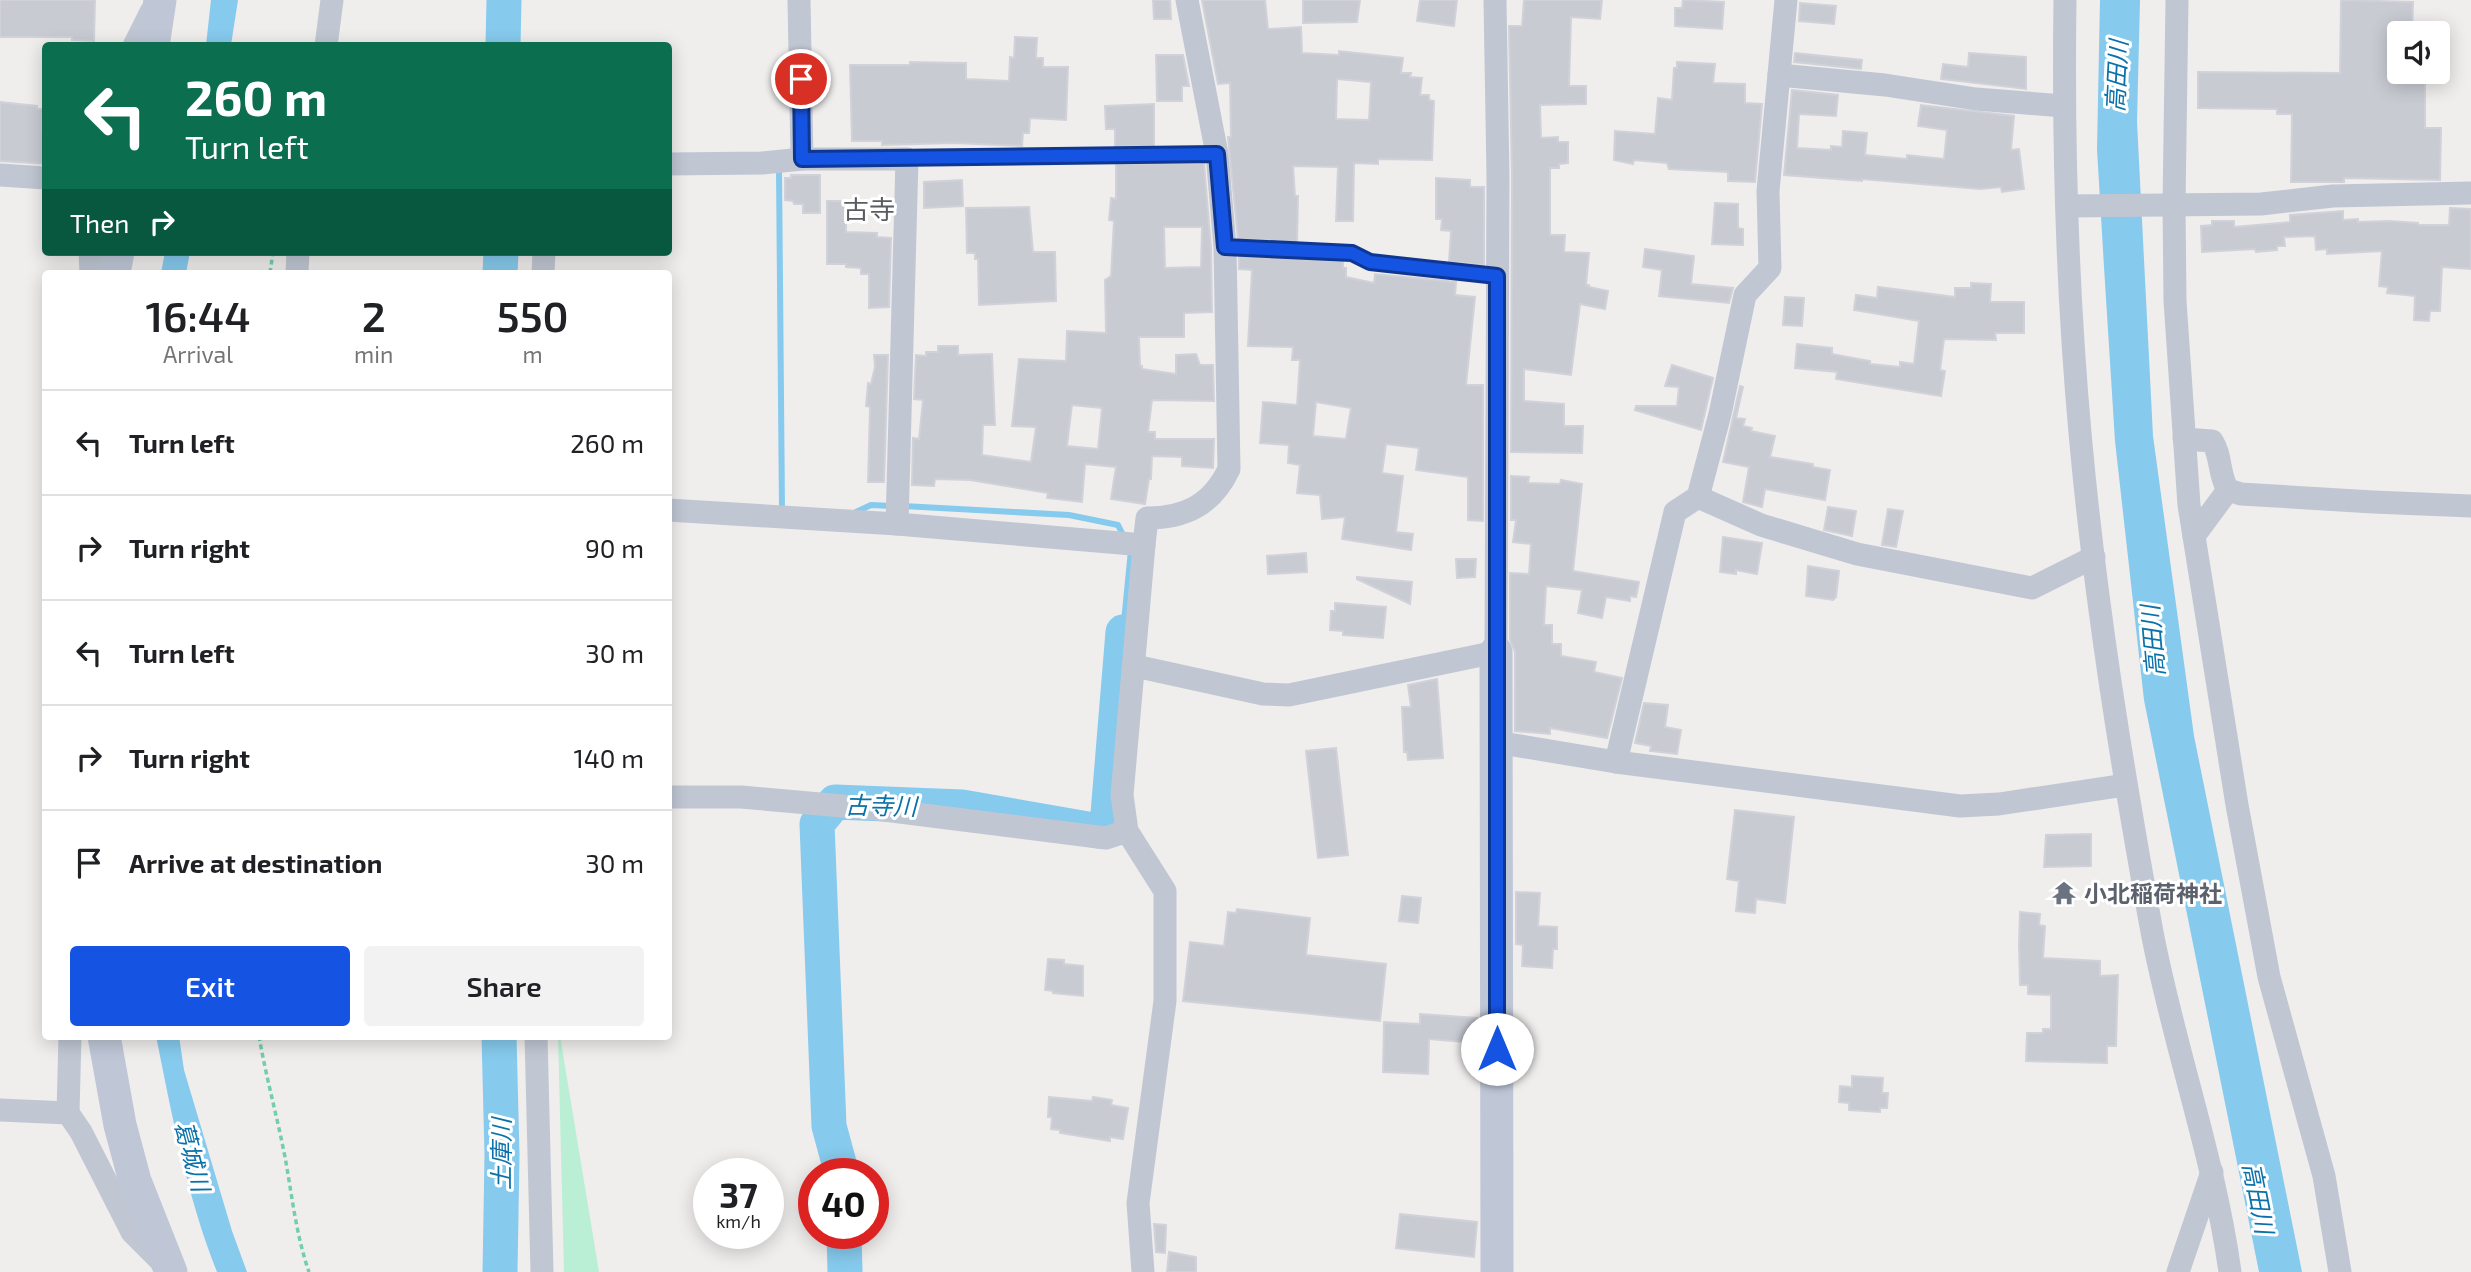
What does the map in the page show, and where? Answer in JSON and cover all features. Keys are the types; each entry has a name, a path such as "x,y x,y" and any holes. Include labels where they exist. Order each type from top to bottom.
{"street":[{"path":"136,42 159,0"},
{"path":"154,42 159,0"},
{"path":"327,42 332,0"},
{"path":"799,0 802,159"},
{"path":"1143,1272 1138,1203 1165,1001 1165,891 1127,831 1122,796 1144,545 1147,518 1167,518 1194,510 1221,486 1229,470 1225,247 1217,154 1187,0"},
{"path":"1495,0 1497,1272"},
{"path":"1616,762 1675,512 1698,496 1720,414 1745,295 1770,268 1768,191 1786,0"},
{"path":"2065,0 2064,106 2071,206 2075,364 2094,557 2125,785 2159,968 2223,1218 2230,1272"},
{"path":"2177,0 2172,205 2176,340 2186,482 2236,805 2266,964 2324,1177 2340,1272"},
{"path":"1779,75 1885,85 1976,99 2064,106"},
{"path":"672,164 762,163 802,159 907,159 897,524"},
{"path":"0,175 42,178"},
{"path":"2071,206 2261,204 2333,196 2471,193"},
{"path":"2183,439 2212,441 2218,450 2222,481 2228,490 2241,494 2471,506"},
{"path":"2194,536 2228,490"},
{"path":"1698,496 1761,525 1857,554 2032,588 2094,557"},
{"path":"672,510 897,524 1144,545"},
{"path":"1135,666 1263,694 1289,695 1496,652"},
{"path":"1496,742 1616,762 1960,806 1999,804 2125,785"},
{"path":"672,797 741,797 876,809 1106,838 1127,831"},
{"path":"70,1040 68,1113 82,1132 132,1232 170,1271"},
{"path":"105,1040 120,1125 135,1181 170,1271"},
{"path":"536,1040 542,1272"},
{"path":"0,1110 68,1113"},
{"path":"2178,1272 2212,1172"}],"lane":[{"path":"907,159 1217,154"},
{"path":"1225,247 1352,253 1370,262 1497,276"}],"path":[{"path":"260,1040 301,1248 309,1272"}],"green space":[{"path":"558,1040 561,1040 599,1272 564,1272"}],"water":[{"path":"211,0 238,0 231,42 206,42"},
{"name":"高田川","path":"2100,0 2140,0 2137,122 2153,436 2194,736 2302,1272 2259,1272 2144,700 2115,441 2104,267 2097,149"},
{"path":"164,256 189,256 187,270 162,270"},
{"name":"葛城川","path":"157,1040 180,1040 184,1070 232,1231 247,1272 217,1272 197,1215 174,1126"}],"building":[{"path":"0,0 95,0 94,41 72,40 72,37 0,37"},
{"path":"1153,0 1170,0 1171,19 1154,19"},
{"path":"1202,0 1265,0 1268,29 1301,27 1302,53 1339,55 1339,51 1403,58 1401,73 1411,73 1410,77 1422,78 1420,95 1429,95 1429,100 1434,101 1432,160 1378,159 1378,164 1354,163 1353,221 1336,221 1338,167 1293,166 1295,196 1298,196 1297,242 1238,239 1228,137 1231,137 1230,83 1218,84","holes":["1337,79 1371,82 1369,120 1336,119"]},
{"path":"1303,0 1360,0 1357,22 1303,23"},
{"path":"1420,0 1457,0 1454,26 1417,21"},
{"path":"1524,0 1602,0 1600,19 1571,17 1569,86 1586,86 1586,104 1540,105 1541,138 1558,137 1558,142 1568,142 1568,163 1559,164 1559,168 1550,168 1550,235 1565,235 1564,252 1589,253 1586,285 1608,291 1605,309 1580,304 1571,375 1524,369 1524,401 1564,404 1564,426 1583,426 1582,453 1511,452 1512,177 1509,26 1522,26"},
{"path":"1683,0 1724,2 1722,29 1675,26 1675,8 1682,8"},
{"path":"2341,0 2413,2 2412,21 2387,21 2387,84 2425,84 2425,128 2441,128 2440,180 2344,178 2344,182 2291,182 2292,114 2277,114 2277,109 2198,108 2198,72 2340,73"},
{"path":"1800,3 1836,6 1834,24 1799,21"},
{"path":"1015,37 1037,38 1036,58 1043,58 1043,67 1068,67 1066,120 1030,118 1029,133 1023,133 1022,146 953,143 882,145 882,141 852,141 850,65 966,63 966,79 1009,81 1010,57 1014,58"},
{"path":"1795,53 1862,60 1861,69 1794,62"},
{"path":"1969,53 2026,57 2026,89 1941,79 1943,64 1968,67"},
{"path":"1156,55 1183,55 1189,86 1182,86 1182,101 1157,101"},
{"path":"1677,62 1715,64 1713,83 1745,84 1745,103 1762,104 1755,182 1728,181 1728,172 1669,169 1667,163 1634,160 1633,164 1614,160 1615,131 1655,134 1658,98 1672,100 1674,68 1677,68"},
{"path":"1792,90 1838,95 1836,116 1799,114 1797,148 1831,150 1831,146 1842,147 1843,131 1867,133 1865,155 1907,159 1907,155 1944,159 1947,130 1918,126 1921,105 2014,116 2011,150 2019,149 2024,189 2002,192 2001,187 1980,189 1784,175"},
{"path":"0,102 37,106 37,109 42,109 42,164 0,161"},
{"path":"1154,104 1154,146 1115,147 1115,129 1106,129 1105,106"},
{"path":"1204,163 1211,248 1212,312 1184,313 1184,337 1139,337 1142,369 1176,374 1176,355 1196,354 1200,365 1213,365 1214,401 1152,400 1148,432 1155,432 1155,439 1214,439 1213,468 1182,466 1182,457 1152,456 1151,479 1145,504 1111,499 1116,467 1085,464 1082,502 1047,498 1048,493 970,480 935,479 934,486 912,485 913,438 919,439 923,400 914,399 916,355 926,356 926,352 938,352 938,346 958,346 958,355 992,354 995,425 983,425 982,455 1031,462 1036,427 1012,426 1019,359 1066,361 1067,331 1106,333 1105,280 1111,276 1114,221 1109,220 1111,198 1116,199 1116,164","holes":["1164,227 1202,227 1201,267 1165,268","1072,405 1102,408 1098,449 1067,446"]},
{"path":"791,175 820,175 820,213 803,213 803,204 785,200 785,178 791,178"},
{"path":"1436,178 1470,180 1470,187 1484,187 1484,265 1449,262 1451,231 1441,230 1442,219 1436,219"},
{"path":"962,180 963,206 924,208 924,182"},
{"path":"827,201 846,201 846,232 877,233 877,237 891,238 889,307 869,308 869,274 861,274 861,268 846,267 846,264 827,264"},
{"path":"1715,203 1738,204 1738,228 1743,229 1743,245 1712,244"},
{"path":"1029,207 1033,252 1055,252 1056,301 979,305 978,259 975,259 975,253 967,253 966,208"},
{"path":"2450,208 2471,209 2471,269 2442,267 2440,311 2430,311 2429,321 2414,320 2415,296 2387,293 2388,287 2379,286 2382,251 2327,254 2327,249 2316,250 2315,236 2284,237 2285,246 2277,246 2277,250 2202,252 2201,226 2212,225 2212,221 2234,221 2234,227 2290,222 2290,215 2343,211 2343,220 2358,219 2358,222 2449,225"},
{"path":"1645,249 1694,256 1691,284 1733,288 1729,303 1659,296 1662,270 1643,267"},
{"path":"1239,256 1343,261 1346,277 1374,283 1375,274 1456,282 1455,295 1475,297 1466,385 1483,385 1483,521 1468,520 1468,477 1416,470 1419,448 1386,444 1382,473 1403,476 1396,532 1413,534 1411,550 1342,539 1345,517 1322,519 1320,495 1297,493 1300,465 1288,463 1289,445 1260,443 1263,402 1297,405 1300,360 1292,360 1293,347 1248,346 1252,270 1239,269","holes":["1316,402 1351,408 1346,439 1313,436"]},
{"path":"1971,283 1991,284 1990,302 2024,302 2024,333 1995,333 1996,340 1944,339 1940,370 1945,371 1941,396 1836,379 1837,372 1795,368 1797,344 1832,348 1832,354 1870,361 1870,364 1900,367 1900,362 1914,364 1919,321 1854,310 1856,295 1877,298 1878,287 1955,297 1955,288 1971,288"},
{"path":"1785,297 1804,298 1802,326 1783,325"},
{"path":"874,355 888,355 884,482 868,482 870,407 866,406 868,383 871,384 875,367"},
{"path":"1672,365 1713,378 1701,430 1635,410 1636,406 1677,406 1679,387 1665,386"},
{"path":"1740,386 1743,387 1736,418 1745,419 1743,426 1752,428 1751,431 1775,436 1770,457 1813,464 1813,467 1830,470 1825,500 1765,489 1762,507 1743,502 1749,467 1723,462"},
{"path":"1511,476 1529,477 1528,483 1560,484 1561,480 1582,484 1573,571 1639,582 1636,597 1630,596 1630,601 1606,597 1602,618 1578,613 1582,590 1546,586 1544,625 1552,625 1552,644 1561,644 1561,656 1596,662 1594,672 1622,678 1607,738 1550,728 1550,734 1515,731 1515,652 1510,640 1510,573 1529,574 1531,544 1513,542 1516,520 1511,520"},
{"path":"1828,507 1856,511 1852,536 1824,530"},
{"path":"1888,509 1903,511 1896,547 1882,545"},
{"path":"1723,537 1762,543 1757,574 1736,570 1736,574 1720,572"},
{"path":"1306,553 1307,572 1268,574 1267,556"},
{"path":"1456,559 1476,559 1475,577 1457,578"},
{"path":"1808,566 1839,571 1836,597 1833,600 1806,596"},
{"path":"1357,579 1412,582 1410,604"},
{"path":"1335,603 1386,607 1383,638 1343,635 1343,631 1330,630 1331,611 1335,611"},
{"path":"1437,679 1443,758 1408,760 1407,752 1404,752 1402,707 1411,707 1408,685"},
{"path":"1644,703 1668,705 1665,727 1681,730 1677,754 1650,751 1651,746 1635,743"},
{"path":"1336,748 1348,855 1318,858 1306,751"},
{"path":"1735,810 1794,817 1785,903 1756,899 1755,913 1736,911 1739,881 1727,879"},
{"path":"2091,834 2091,866 2044,867 2046,835"},
{"path":"1516,892 1540,893 1538,926 1557,927 1557,949 1553,949 1552,968 1522,966 1523,945 1516,944"},
{"path":"1402,896 1421,898 1418,923 1399,921"},
{"path":"1237,909 1310,918 1306,955 1386,964 1380,1021 1183,1001 1190,942 1224,946 1228,912 1236,913"},
{"path":"2020,912 2040,914 2039,925 2045,926 2043,958 2100,961 2100,976 2118,975 2116,1046 2107,1046 2107,1063 2026,1061 2027,1033 2043,1033 2043,1029 2051,1029 2051,995 2028,994 2028,985 2020,985"},
{"path":"1048,959 1064,960 1064,964 1083,966 1083,996 1045,990"},
{"path":"1420,1014 1477,1018 1476,1043 1429,1039 1428,1074 1383,1072 1384,1022 1420,1024"},
{"path":"1852,1076 1883,1078 1882,1093 1888,1093 1887,1108 1880,1108 1880,1112 1849,1110 1849,1103 1839,1102 1840,1086 1852,1087"},
{"path":"1049,1097 1092,1101 1093,1097 1112,1100 1111,1105 1128,1108 1123,1139 1110,1137 1110,1141 1060,1133 1060,1130 1051,1129 1052,1117 1048,1117"},
{"path":"1400,1214 1477,1222 1474,1257 1396,1248"},
{"path":"1154,1224 1166,1225 1165,1253 1156,1252"},
{"path":"1169,1252 1196,1257 1196,1272 1167,1272"}],"waterway":[{"name":"土庫川","path":"503,42 504,0"},
{"path":"779,170 782,511"},
{"name":"土庫川","path":"500,270 501,256"},
{"path":"856,512 871,505 892,506"},
{"path":"903,506 1069,515 1118,525 1124,537"},
{"path":"1123,632 1131,550"},
{"name":"古寺川","path":"838,1158 829,1126 817,824 835,802 962,807 1099,831 1107,826 1123,632"},
{"name":"土庫川","path":"499,1040 502,1155 500,1272"},
{"name":"古寺川","path":"844,1249 845,1272"}],"place":[{"name":"小北稲荷神社","path":"2064,893"}],"district":[{"name":"古寺","path":"869,208"}],"route":[{"path":"801,79 802,159 1217,154 1225,247 1352,253 1370,262 1497,276 1497,1049"}]}
